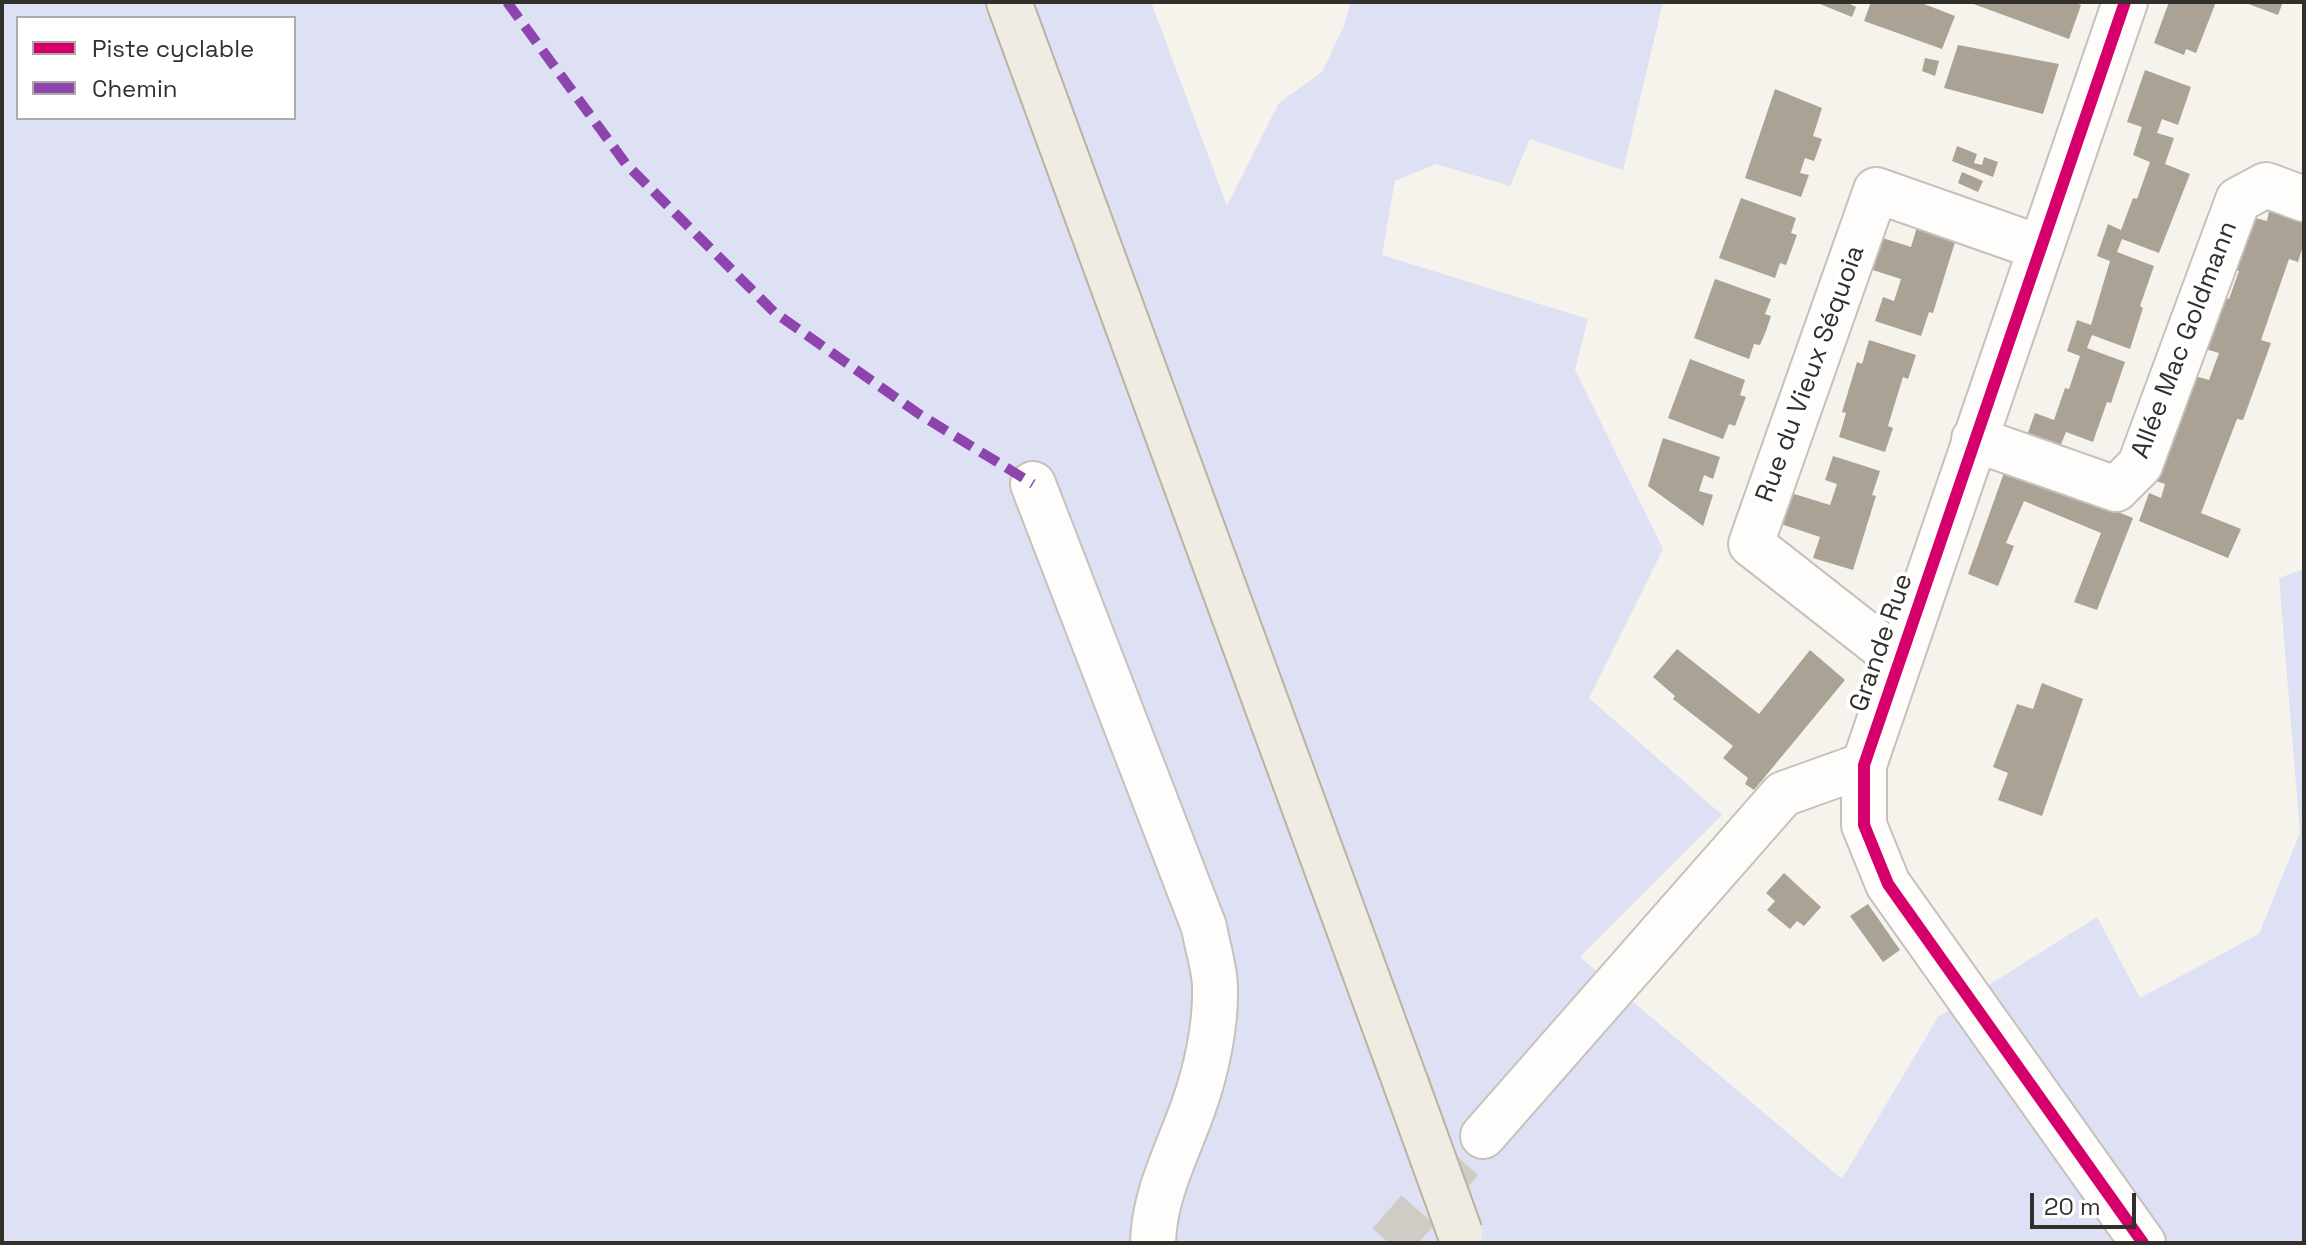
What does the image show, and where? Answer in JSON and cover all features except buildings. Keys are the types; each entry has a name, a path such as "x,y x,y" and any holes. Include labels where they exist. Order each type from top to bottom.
{"main road":[{"path":"1009,2 1462,1238"}],"street":[{"name":"Grande Rue","path":"2125,2 1864,765 1864,825 1888,884 2143,1243"},
{"name":"Allée Mac Goldmann","path":"1974,439 2116,489 2140,465 2238,200 2266,185 2304,199"},
{"name":"Rue du Vieux Séquoia","path":"1899,660 1751,544 1876,190 2041,248"},
{"path":"1033,484 1204,927 1216,986 1210,1041 1194,1106 1168,1169 1153,1227 1153,1243"},
{"path":"1483,1136 1783,794 1864,765"}],"shaded area":[{"path":"2,2 1151,2 1227,206 1279,103 1322,72 1344,26 1351,2 1663,2 1623,170 1530,139 1510,186 1436,164 1395,181 1382,255 1588,319 1575,370 1663,549 1589,698 1722,815 1580,957 1842,1179 1938,1017 2097,917 2140,998 2259,934 2300,833 2279,578 2304,569 2304,1243 2,1243"}],"tunnel":[{"path":"1389,1243 1483,1136"}],"marked path":[{"path":"507,2 626,164 774,312 919,414 1033,484"}],"cycle path":[{"path":"2125,2 1864,765 1864,825 1888,884 2143,1243"}]}
